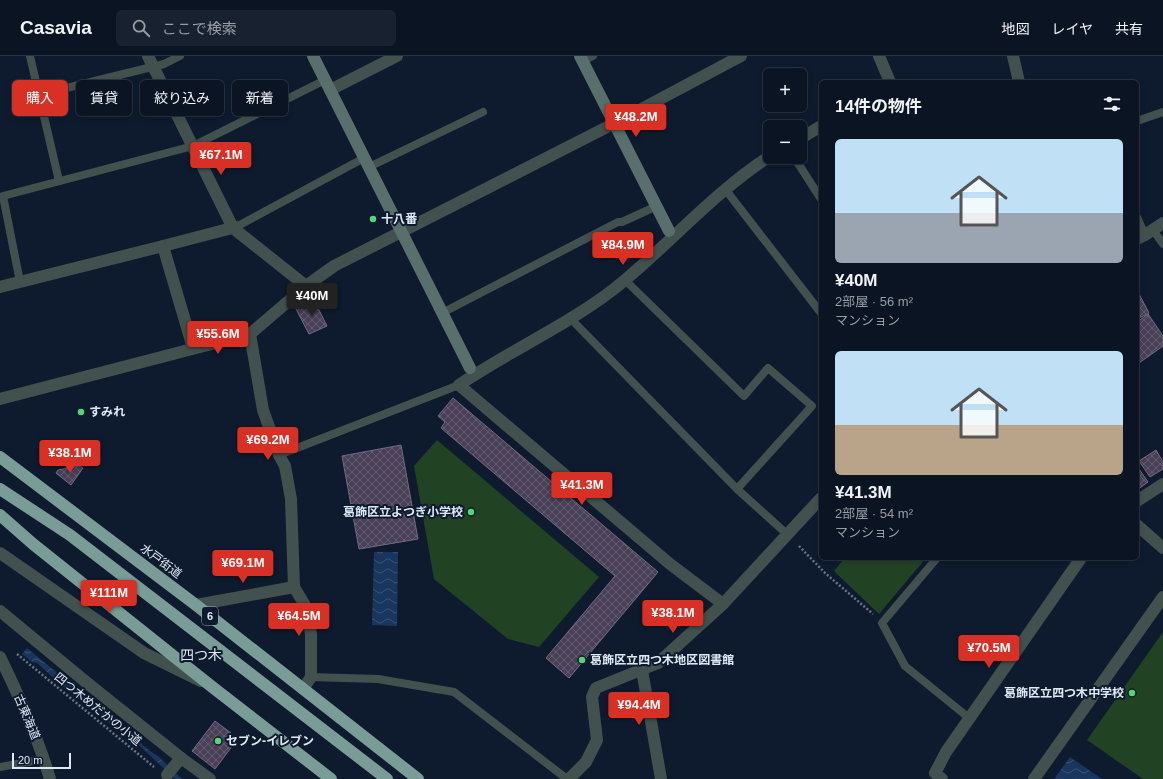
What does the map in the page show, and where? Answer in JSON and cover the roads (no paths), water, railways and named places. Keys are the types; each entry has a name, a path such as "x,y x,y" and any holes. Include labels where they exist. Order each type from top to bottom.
{"highway":[{"name":"水戸街道","path":"0,457 196,605 418,779"},
{"name":"6","path":"0,489 70,535 387,779"},
{"path":"0,515 33,544 211,686 331,779"},
{"path":"0,524 33,544"}],"street":[{"path":"313,56 472,371"},
{"path":"327,85 397,56"},
{"path":"0,399 250,334 306,286 334,266 615,123 741,56"},
{"path":"879,56 889,80"},
{"path":"1013,56 1019,80"},
{"path":"585,58 615,123 671,234"},
{"path":"150,61 235,227 306,286"},
{"path":"807,135 819,127"},
{"path":"723,604 670,564 459,385 472,371 570,318 626,280 671,234 725,189 763,161"},
{"path":"0,286 235,227"},
{"path":"164,246 194,348"},
{"path":"250,334 263,410 279,455 285,466 291,499 294,587 306,606 311,634 311,677 303,689"},
{"path":"1139,500 1163,484"},
{"path":"568,779 586,762 597,740 592,697 596,688 658,663 723,604 819,500"},
{"path":"1139,528 1163,548"},
{"path":"0,553 144,653 211,686"},
{"path":"942,779 935,773 946,752 1080,560"},
{"path":"196,605 294,587"},
{"path":"1034,779 1163,597"},
{"path":"1,615 178,761 210,779"},
{"name":"古東海道","path":"0,657 32,727 50,779"},
{"path":"642,670 661,779"},
{"path":"166,777 178,761"}],"lane":[{"path":"30,56 35,80"},
{"path":"68,86 150,61 164,64 180,56"},
{"path":"20,282 3,196 193,146 327,85"},
{"path":"235,227 367,162 483,112"},
{"path":"1139,121 1163,112"},
{"path":"43,116 59,181"},
{"path":"798,164 819,196"},
{"path":"725,189 819,309"},
{"path":"442,313 618,222 622,222 657,206"},
{"path":"1139,220 1163,244"},
{"path":"626,280 744,396 768,368 812,406 737,489"},
{"path":"570,318 737,489 788,535"},
{"path":"279,455 459,385"},
{"path":"935,560 882,622 905,666 969,718"},
{"path":"311,677 378,679 454,692 568,779"},
{"path":"0,767 44,759"}],"water":[{"path":"374,552 398,552 397,626 372,625"},
{"path":"27,648 67,681 76,691 158,756 182,779 175,779 140,746 67,690 37,663 32,662 22,654"},
{"path":"1070,757 1102,779 1054,779"}],"place":[{"name":"十八番","path":"373,219"},
{"name":"すみれ","path":"81,412"},
{"name":"葛飾区立よつぎ小学校","path":"471,512"},
{"name":"葛飾区立四つ木地区図書館","path":"582,660"},
{"name":"葛飾区立四つ木中学校","path":"1132,693"},
{"name":"セブン-イレブン","path":"218,741"}],"district":[{"name":"四つ木","path":"201,655"}]}
